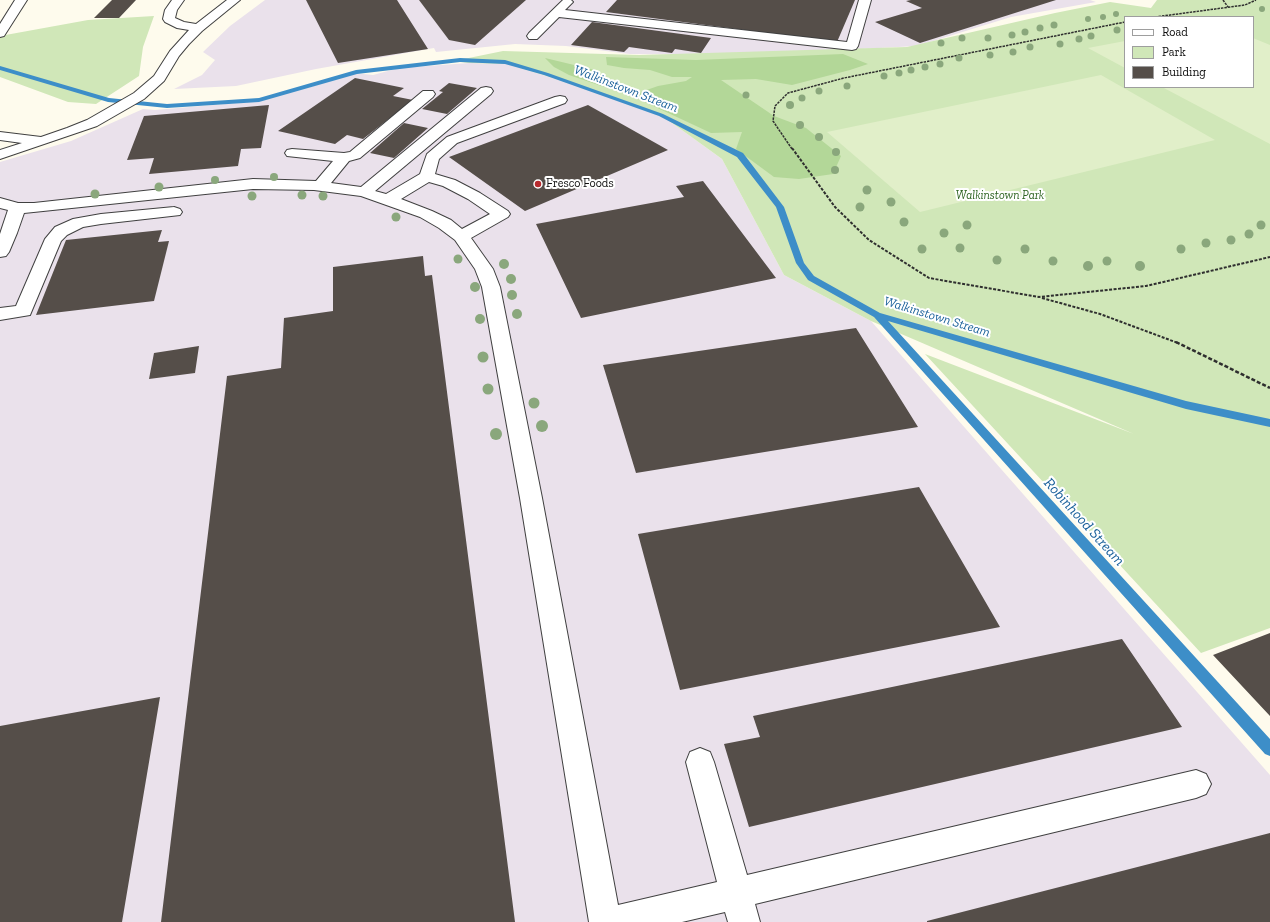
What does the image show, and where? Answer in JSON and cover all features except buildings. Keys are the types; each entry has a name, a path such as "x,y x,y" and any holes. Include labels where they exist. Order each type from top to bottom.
{"street":[{"path":"7,2 21,0"},
{"path":"0,33 21,0"},
{"path":"178,0 171,10 169,18 181,25 198,28"},
{"path":"0,155 46,141 92,123 140,96 159,78 174,54 198,28 234,0"},
{"path":"533,36 569,0"},
{"path":"556,13 852,46 865,0"},
{"path":"364,192 486,91"},
{"path":"292,153 344,158 355,155 428,94"},
{"path":"388,200 427,176 432,157 452,140 560,100"},
{"path":"0,136 46,141"},
{"path":"320,186 344,158"},
{"path":"427,176 449,183 474,196 502,214 461,236"},
{"path":"0,252 9,233 9,205 34,208 253,184 320,186 364,192 426,214 445,224 461,236 484,269 491,287 531,498 605,922"},
{"path":"0,314 23,311 53,239 61,231 79,223 101,219 174,212"},
{"path":"700,762 740,908"},
{"path":"614,922 740,908 1196,784"}],"path":[{"path":"1223,0 1228,7"},
{"path":"1162,16 1245,5 1256,0"},
{"path":"1124,22 844,78 788,93 775,106 773,121 805,168 835,207 868,240 929,278 1039,297 1100,314 1168,338 1270,388"},
{"path":"1039,297 1146,286 1270,257"}],"shaded area":[{"path":"265,0 1090,0 1096,2 1011,17 917,46 747,55 630,54 566,46 515,44 436,52 434,48 316,69 236,86 174,89 202,75 215,60 203,52 230,26"},
{"path":"469,63 508,64 661,115 722,159 784,275 871,321 1270,775 1270,922 0,922 0,162 71,141 143,109 155,110 248,102 301,87 307,88 354,73 373,75 399,68"}],"green space":[{"name":"Walkinstown Park","path":"1157,0 1270,0 1270,628 1201,653 925,354 1134,434 871,321 784,275 722,159 661,115 508,64 454,61 503,51 639,55 907,47 1110,2 1151,8"},
{"path":"154,16 143,47 139,76 96,104 68,102 0,77 0,36 88,20"},
{"path":"1254,38 1270,45 1270,144 1164,88 1254,88"},
{"path":"1124,41 1124,67 1088,48"},
{"path":"843,54 868,64 792,85 756,79 721,80 774,116 806,128 841,156 833,174 799,179 774,177 736,149 742,132 711,133 634,97 569,75 554,67 545,58 595,70 604,78 641,92 658,86 686,81 692,77 672,77 650,70 607,65 606,57 696,60"},
{"path":"1101,75 1215,140 920,212 827,132"}],"waterway":[{"name":"Walkinstown Stream","path":"0,68 108,100 167,106 259,100 356,72 460,60 505,62 546,74 661,115 740,155 780,207 800,263 811,278 877,315"},
{"name":"Walkinstown Stream","path":"877,315 1186,405 1270,423"},
{"name":"Robinhood Stream","path":"877,315 1270,749"}],"place":[{"name":"Fresco Foods","path":"538,184"}]}
